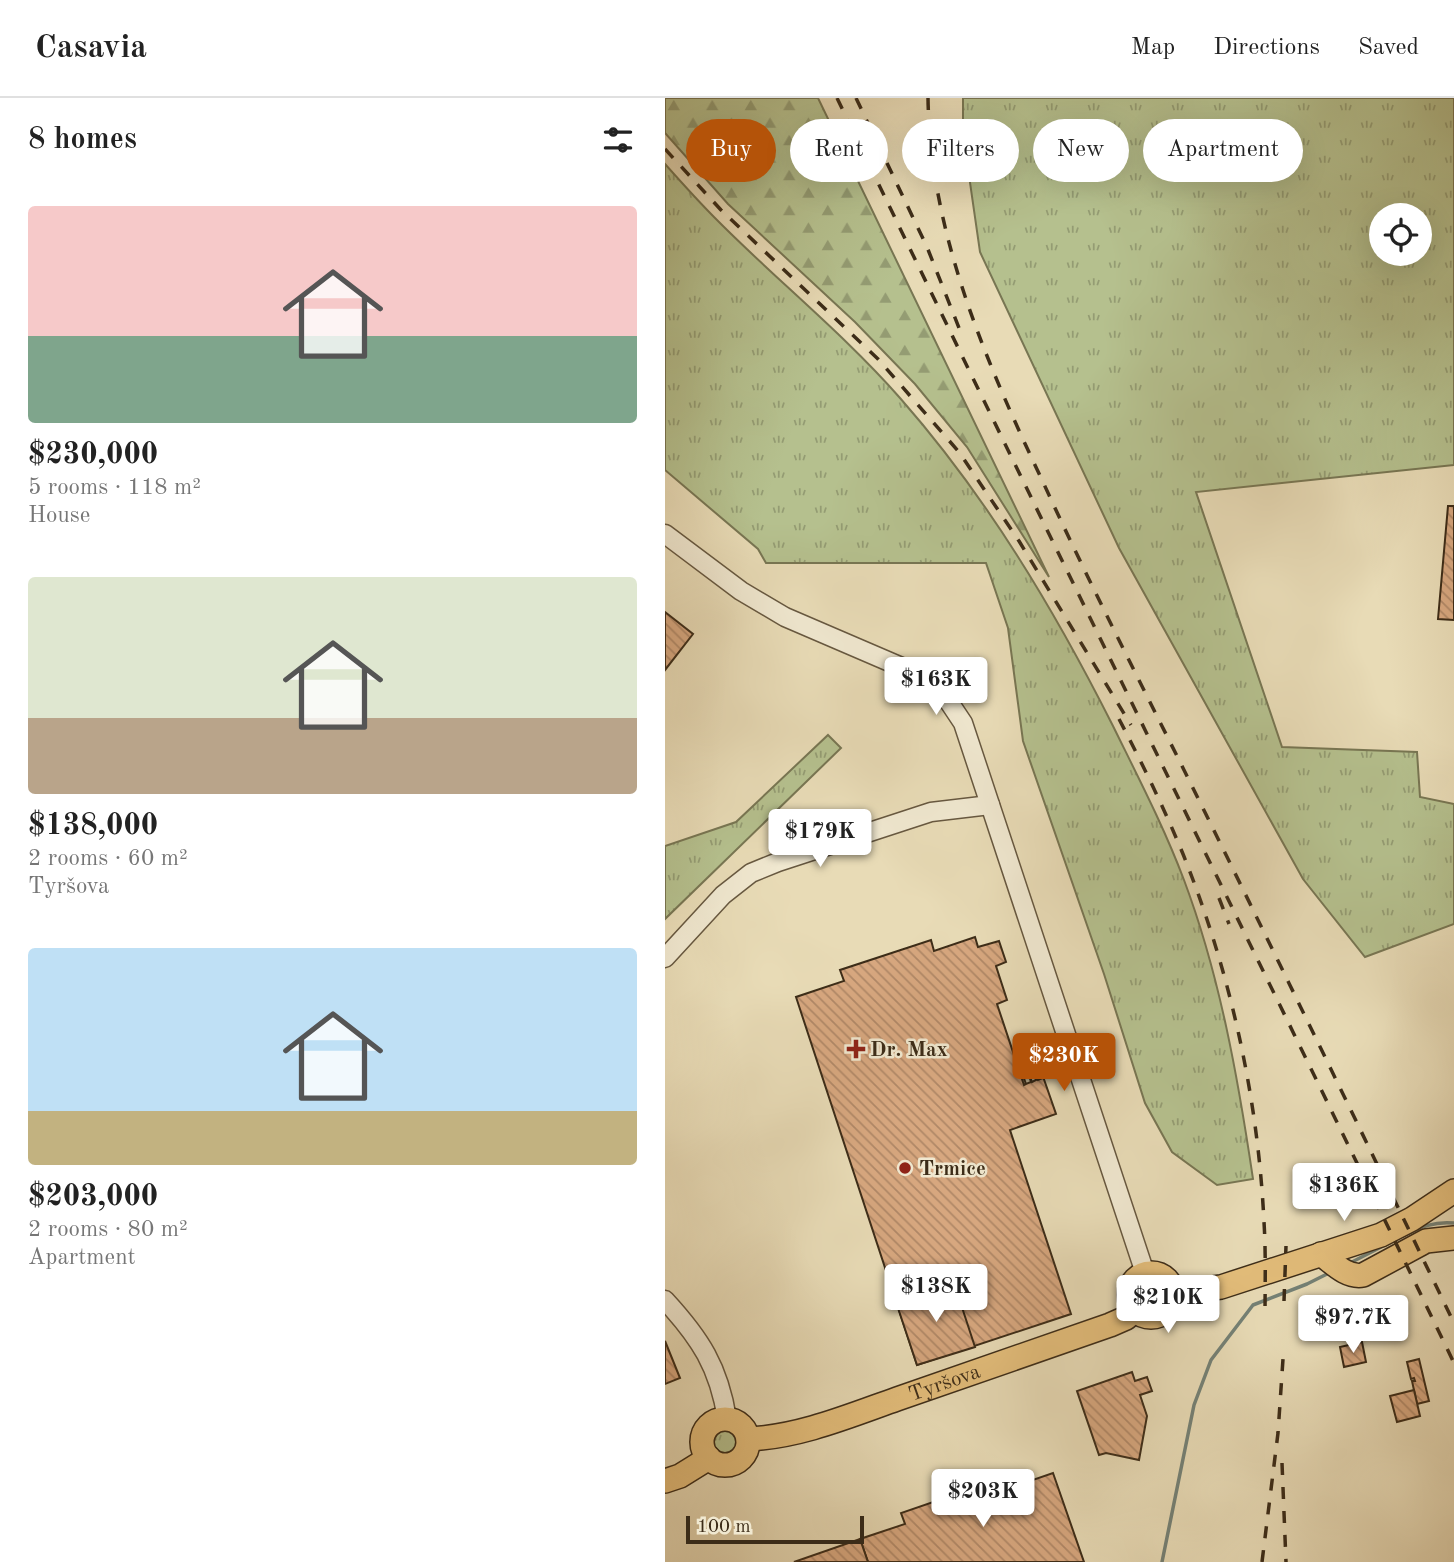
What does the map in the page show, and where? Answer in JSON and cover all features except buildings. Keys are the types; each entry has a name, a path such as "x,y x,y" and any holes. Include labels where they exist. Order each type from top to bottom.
{"main road":[{"path":"1135,1310 1131,1304 1130,1289 1138,1277 1145,1273 1151,1272 1164,1277 1173,1293 1221,1287 1335,1264 1446,1196"},
{"path":"1335,1264 1363,1275 1426,1241 1454,1238"},
{"name":"Tyršova","path":"748,1439 793,1434 872,1408 1110,1325 1126,1318 1135,1310 1147,1317 1160,1315 1170,1306 1173,1293"},
{"path":"727,1419 739,1423 748,1439 745,1454 733,1464 720,1464 709,1458 702,1441 705,1431 718,1420 727,1419"},
{"path":"665,1481 709,1458"}],"street":[{"path":"665,534 755,600 785,617 919,675 943,693 963,723 1145,1273"},
{"path":"665,958 723,895 751,873 931,812 991,805"},
{"path":"665,1300 692,1329 710,1360 727,1419"}],"green space":[{"path":"665,98 818,98 828,119 790,119 790,182 859,182 1049,577 967,447 915,384 855,322 728,204 708,182 776,182 776,119 686,119 686,157 665,133"},
{"path":"963,98 1454,98 1454,465 1196,492 1282,747 1417,752 1420,797 1454,804 1454,924 1365,957 1303,879 1119,548 980,252 970,182 1019,182 1019,119 963,119"},
{"path":"665,164 714,217 855,351 900,398 962,475 1043,597 1113,726 1159,821 1197,916 1218,990 1253,1179 1217,1185 1172,1152 1145,1103 1104,974 1023,741 1008,628 986,563 766,563 758,549 665,470"},
{"path":"828,735 841,748 665,919 665,846 736,822"},
{"path":"725,1427 735,1432 740,1442 735,1452 725,1457 715,1452 710,1442 715,1432"}],"waterway":[{"path":"1403,1236 1428,1225 1454,1223"},
{"path":"1350,1263 1387,1244"},
{"path":"1162,1562 1194,1405 1211,1360 1253,1305 1331,1272"}],"railway":[{"path":"837,98 1454,1363"},
{"path":"856,98 927,247 963,338"},
{"path":"928,98 931,148 950,247 965,296 1001,390 1093,587 1454,1323"},
{"path":"665,149 721,210 878,359 959,452 1019,541 1131,725"},
{"path":"1119,719 1183,854 1200,898 1228,989 1248,1081 1261,1175 1265,1234 1265,1318"},
{"path":"1219,898 1229,924"},
{"path":"1284,1301 1286,1246"},
{"path":"1262,1562 1278,1433 1283,1359"},
{"path":"1282,1463 1286,1562"}],"place":[{"name":"Dr. Max","path":"856,1049"},
{"name":"Trmice","path":"905,1168"}]}
